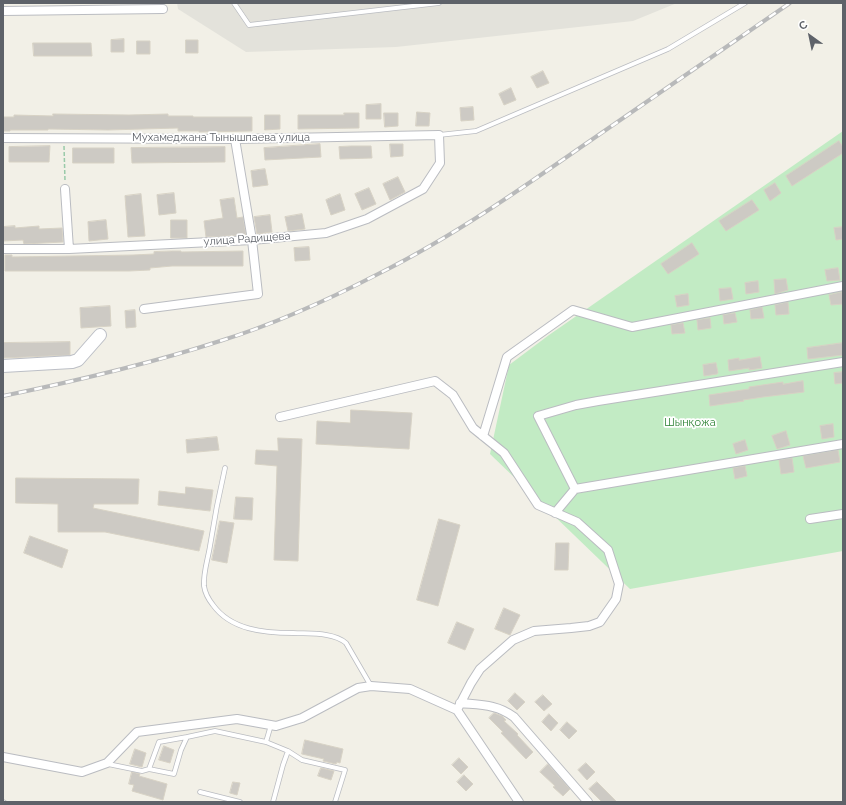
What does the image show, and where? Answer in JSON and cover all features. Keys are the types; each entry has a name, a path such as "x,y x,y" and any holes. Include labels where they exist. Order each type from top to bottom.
{"street":[{"path":"3,11 163,9"},
{"name":"Мухамеджана Тынышпаева улица","path":"3,138 235,139 438,136"},
{"name":"улица Радищева","path":"3,249 69,249 252,240 326,233 367,219 423,189 440,163 438,136"},
{"path":"144,309 258,294 252,240 235,139"},
{"path":"65,188 69,249"},
{"path":"483,436 507,357 572,310 632,327 843,286"},
{"path":"3,366 72,362 78,360 100,335"},
{"path":"575,489 538,416 576,405 598,401 843,362"},
{"path":"280,417 435,381 453,395 473,428 504,453 538,505 577,522 608,550 619,584 616,599 600,622 571,628 534,631 513,640 480,669 458,706"},
{"path":"556,513 575,489 843,444"},
{"path":"810,519 843,514"},
{"path":"3,757 82,772 107,764 137,732 237,719 276,726 302,718 358,688 371,686 410,689 458,706 495,706 505,710 514,717 588,802"},
{"path":"458,706 519,802"}],"lane":[{"path":"234,3 249,25 439,3"},
{"path":"438,136 476,130 668,49 745,3"},
{"path":"225,468 213,521 206,570 204,586 208,599 218,612 228,620 242,627 277,633 309,634 334,636 340,638 346,643 371,686"},
{"path":"266,742 271,725"},
{"path":"149,769 159,742 215,731 266,742 288,751 302,760 345,770 335,802"},
{"path":"107,764 142,771 149,769 174,774 181,750 187,737"},
{"path":"273,802 288,751"},
{"path":"200,792 240,802"}],"path":[{"path":"63,138 65,188"}],"shaded area":[{"path":"177,3 677,3 633,21 396,47 246,52 178,9"}],"green space":[{"name":"Шынқожа","path":"843,131 843,551 630,589 490,454 509,365 549,335"}],"building":[{"path":"124,39 124,52 111,52 111,40"},
{"path":"186,40 198,40 198,53 186,53"},
{"path":"137,41 150,41 150,54 137,54"},
{"path":"33,43 91,43 92,56 34,56"},
{"path":"543,71 549,83 537,88 531,77"},
{"path":"511,88 516,100 504,105 499,94"},
{"path":"381,104 381,119 366,119 366,105"},
{"path":"473,107 474,120 461,121 460,108"},
{"path":"417,112 430,113 429,126 416,126"},
{"path":"344,113 359,113 359,128 298,129 298,115 344,115"},
{"path":"384,113 398,113 398,126 385,127"},
{"path":"53,114 168,114 168,116 193,117 252,117 252,131 199,132 178,131 178,128 108,130 48,129 3,131 3,117 14,117 14,115 53,116"},
{"path":"265,115 280,115 280,129 265,130"},
{"path":"839,141 843,147 843,153 792,186 786,176"},
{"path":"320,144 321,157 265,160 264,148"},
{"path":"390,144 403,144 403,156 391,157"},
{"path":"50,146 49,162 9,162 9,147"},
{"path":"371,146 372,158 340,159 339,147"},
{"path":"225,147 225,162 132,163 131,148"},
{"path":"73,148 114,148 114,163 73,163"},
{"path":"265,169 268,185 253,187 251,171"},
{"path":"398,177 405,192 390,200 383,184"},
{"path":"775,183 781,193 770,201 764,190"},
{"path":"369,188 376,204 362,210 355,194"},
{"path":"174,193 176,213 159,215 157,195"},
{"path":"141,194 145,236 128,237 125,196"},
{"path":"340,194 345,210 331,215 326,200"},
{"path":"234,198 237,218 243,217 246,235 206,237 204,221 223,218 220,200"},
{"path":"752,200 759,210 726,231 719,221"},
{"path":"302,214 305,229 288,231 285,217"},
{"path":"270,215 272,232 257,234 254,217"},
{"path":"106,220 108,239 89,241 88,222"},
{"path":"171,220 187,220 187,238 171,238"},
{"path":"15,226 15,228 39,226 39,229 62,228 63,242 24,244 23,240 3,241 3,227"},
{"path":"843,227 843,239 836,240 834,228"},
{"path":"692,243 699,254 668,274 661,264"},
{"path":"309,247 310,260 295,261 294,248"},
{"path":"172,251 243,251 243,266 172,266 150,268 150,270 129,271 5,271 5,255 12,255 12,257 133,255"},
{"path":"838,268 840,280 827,281 825,270"},
{"path":"786,279 788,290 775,294 774,280"},
{"path":"758,281 759,292 746,294 745,283"},
{"path":"731,288 733,299 720,301 719,289"},
{"path":"842,292 843,304 831,305 829,295"},
{"path":"688,294 689,305 677,307 675,296"},
{"path":"788,302 789,314 776,315 775,305"},
{"path":"110,306 111,326 81,328 80,308"},
{"path":"762,307 764,318 751,319 750,310"},
{"path":"135,310 136,327 126,328 125,311"},
{"path":"735,313 737,322 724,324 723,315"},
{"path":"710,318 711,328 698,330 697,320"},
{"path":"683,323 685,333 672,334 671,325"},
{"path":"70,342 70,355 3,358 3,343"},
{"path":"843,343 843,355 808,359 807,348"},
{"path":"760,357 762,368 729,371 728,360"},
{"path":"716,363 718,373 704,376 703,365"},
{"path":"843,372 843,383 835,384 834,373"},
{"path":"803,381 804,392 710,406 709,395 749,389 749,387 783,382 783,384"},
{"path":"351,410 412,413 409,449 316,444 317,421 350,423"},
{"path":"833,424 834,437 822,439 820,426"},
{"path":"786,431 790,445 777,449 772,436"},
{"path":"217,437 219,450 187,453 186,440"},
{"path":"278,438 302,439 298,561 274,560 277,466 255,464 256,450 278,451"},
{"path":"745,440 748,450 736,454 733,444"},
{"path":"838,450 840,462 806,468 803,456"},
{"path":"792,458 794,472 781,474 779,460"},
{"path":"745,466 747,476 735,479 733,468"},
{"path":"16,478 139,479 138,504 94,504 93,508 204,531 199,551 105,532 58,532 58,504 16,503"},
{"path":"186,487 213,490 210,511 158,505 159,491 185,494"},
{"path":"236,497 253,498 252,520 234,519"},
{"path":"439,519 460,525 438,606 417,600"},
{"path":"220,521 234,523 227,563 212,560"},
{"path":"30,536 68,550 62,568 24,553"},
{"path":"556,543 569,543 568,570 555,570"},
{"path":"504,608 520,615 510,635 495,629"},
{"path":"457,622 474,629 465,650 448,643"},
{"path":"515,693 525,702 517,710 508,701"},
{"path":"543,695 552,704 544,711 535,702"},
{"path":"494,713 502,716 506,720 504,721 518,734 517,735 533,752 526,759 489,718"},
{"path":"549,714 558,723 551,731 542,722"},
{"path":"567,722 577,731 569,739 560,730"},
{"path":"305,740 343,749 340,763 337,762 336,764 323,761 324,759 302,754"},
{"path":"164,746 174,750 170,763 159,760"},
{"path":"135,749 146,753 142,767 130,764"},
{"path":"459,758 468,767 461,774 452,765"},
{"path":"586,763 595,772 587,780 578,770"},
{"path":"548,764 570,789 563,796 540,772"},
{"path":"321,768 334,771 331,780 318,776"},
{"path":"132,772 140,774 139,776 167,784 163,800 132,791 134,785 129,784"},
{"path":"464,775 473,784 466,791 457,782"},
{"path":"233,782 240,783 237,795 230,793"},
{"path":"597,782 617,802 602,802 589,789"}],"railway":[{"path":"3,396 112,372 220,341 281,319 360,283 407,259 484,213 790,3"}]}
